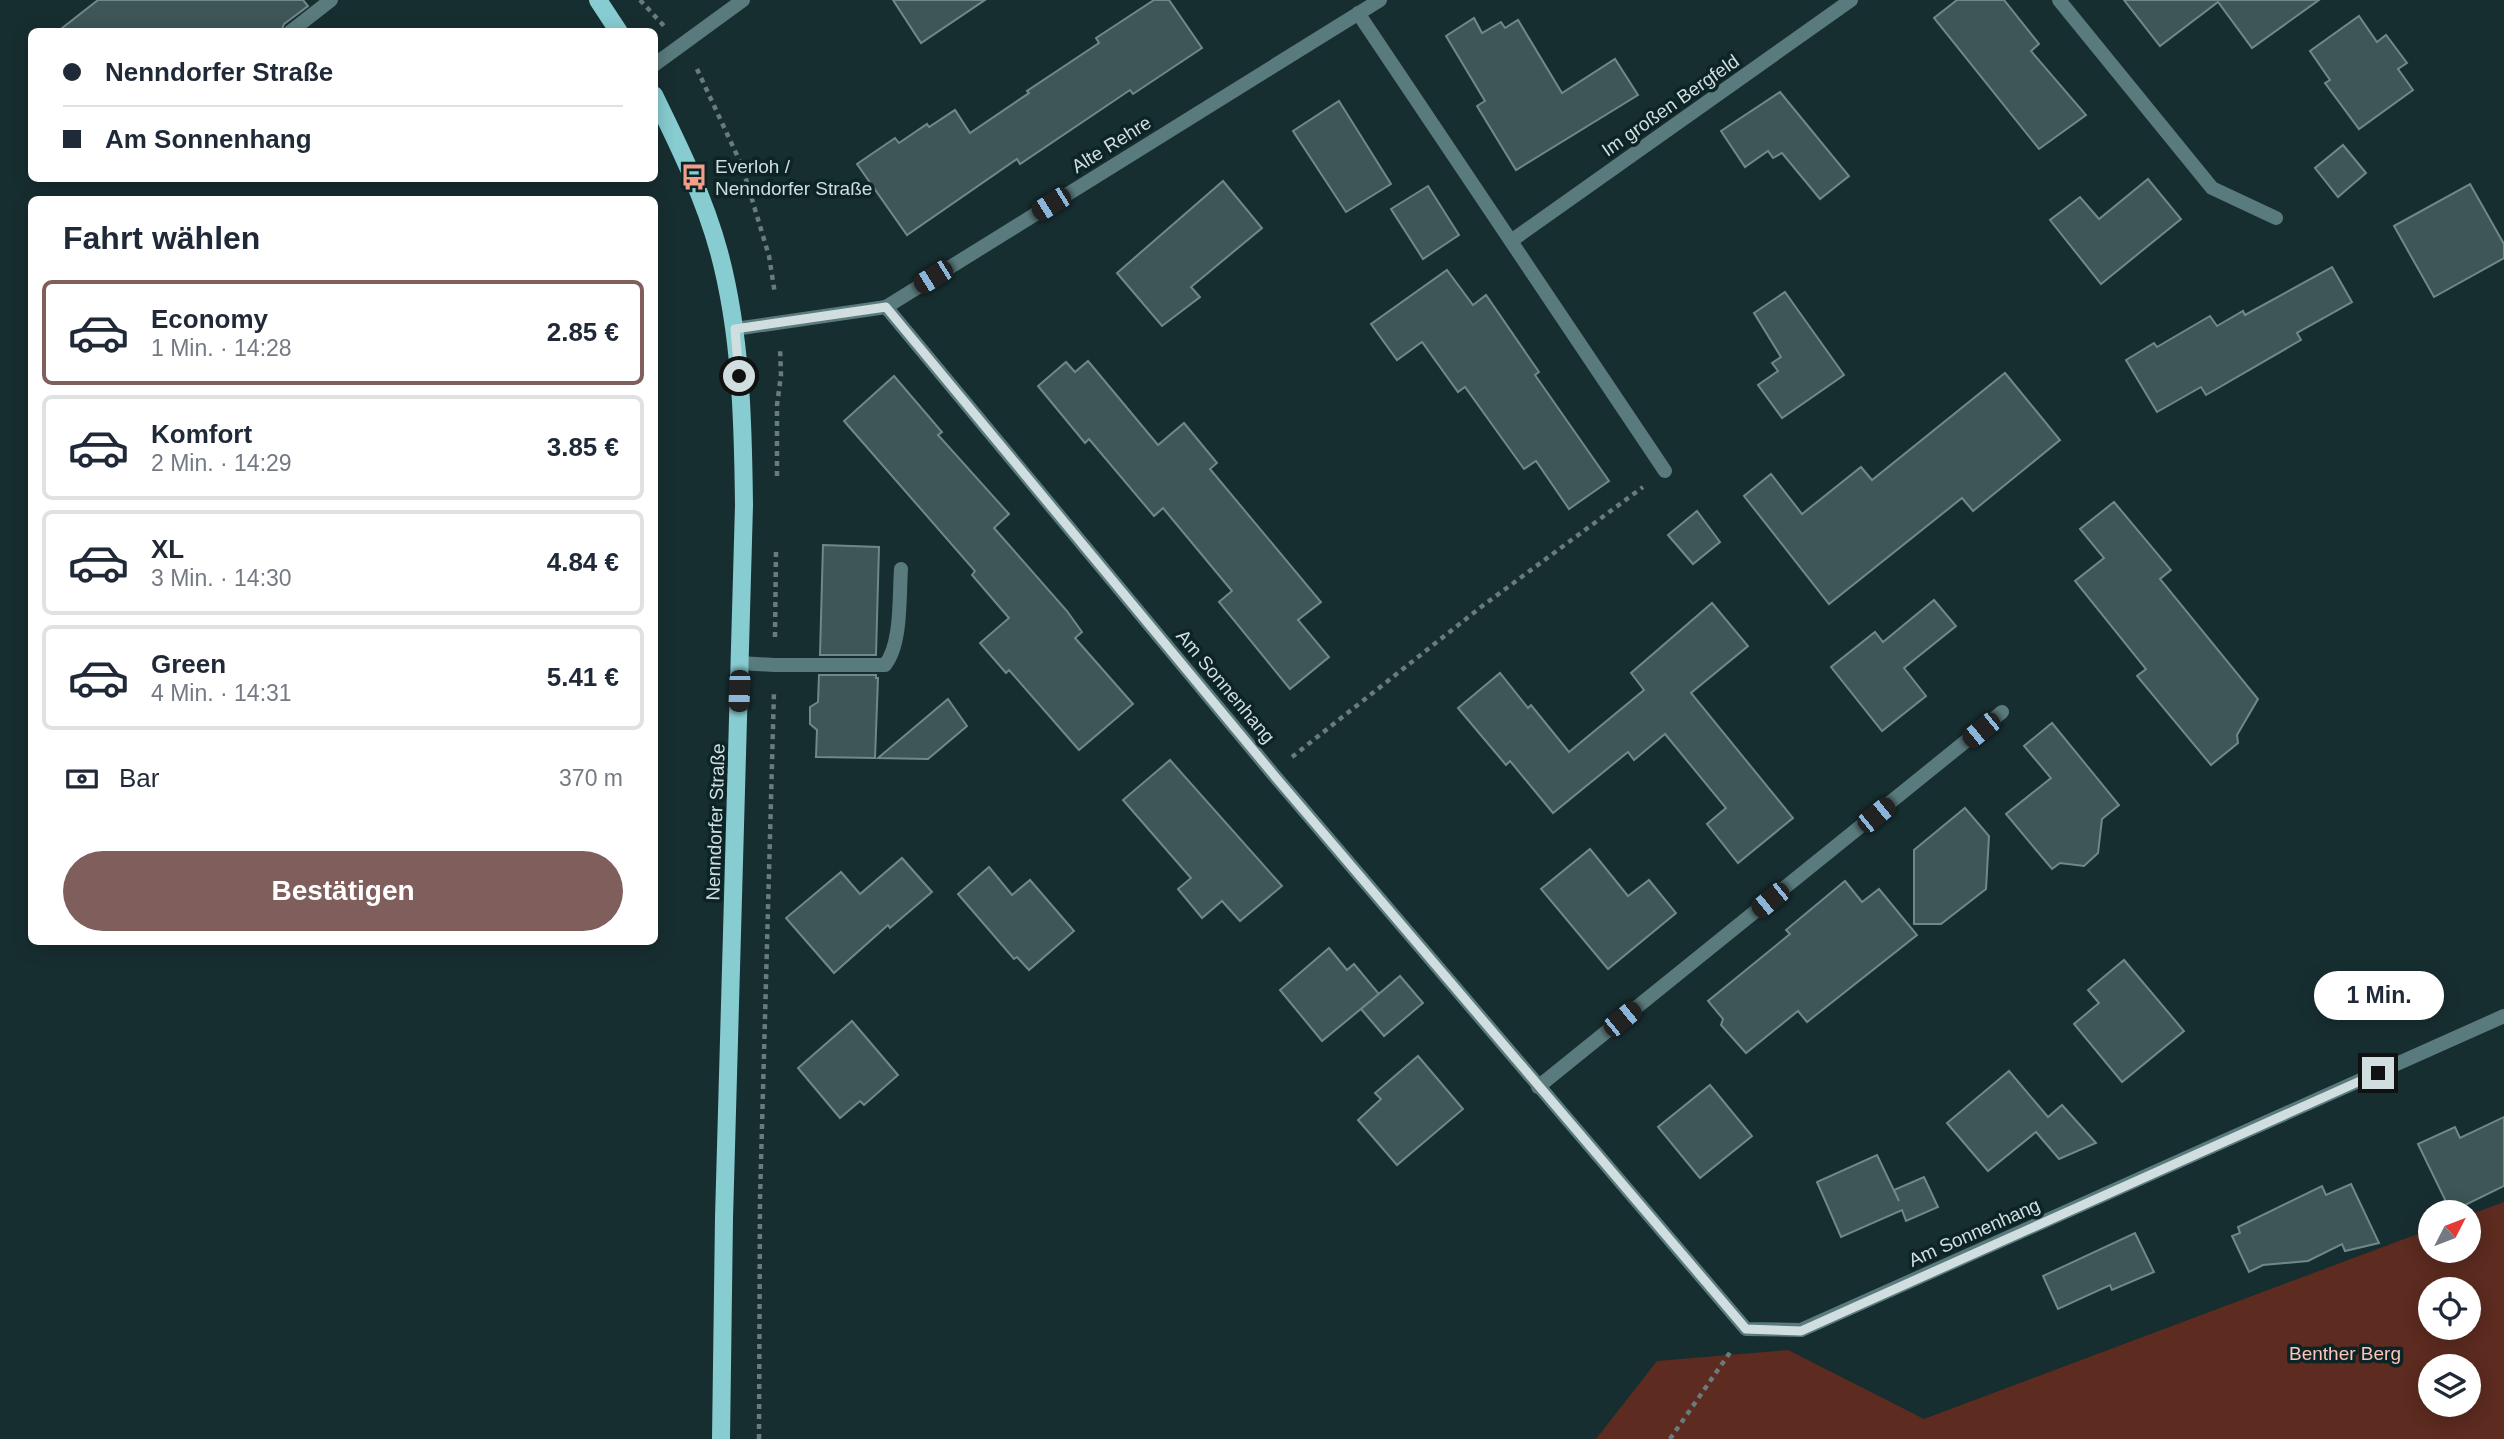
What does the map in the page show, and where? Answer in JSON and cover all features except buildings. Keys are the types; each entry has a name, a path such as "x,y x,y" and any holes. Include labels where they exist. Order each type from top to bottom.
{"main road":[{"path":"598,0 616,28"},
{"name":"Nenndorfer Straße","path":"658,103 694,177 719,251 735,329 743,423 740,663 724,1218 721,1439"}],"street":[{"path":"295,28 331,0"},
{"path":"658,62 743,0"},
{"name":"Alte Rehre","path":"735,329 886,307 1380,0"},
{"name":"Im großen Bergfeld","path":"1511,241 1851,0"},
{"path":"2059,0 2212,188 2276,218"},
{"path":"1358,13 1665,471"},
{"name":"Am Sonnenhang","path":"886,307 1273,774 1746,1329 1801,1331 2504,1016"},
{"path":"740,663 775,666 885,665 891,657 896,641 901,569"},
{"path":"1538,1087 2002,712"}],"path":[{"path":"640,0 681,44 701,77 742,166 769,256 779,323 781,375 777,405 776,488"},
{"path":"1273,774 1481,607 1665,471"},
{"path":"759,1439 760,1199 776,542"},
{"path":"1670,1439 1746,1329"}],"green space":[{"name":"Benther Berg","path":"2504,1202 2504,1439 1596,1439 1657,1361 1788,1350 1924,1419 2418,1234 2418,1264 2482,1264 2482,1210"}],"place":[{"name":"Everloh / Nenndorfer Straße","path":"694,177"}],"route":[{"path":"739,376 735,329 886,307 1273,774 1623,1188 1746,1329 1801,1331 2378,1073"}]}
